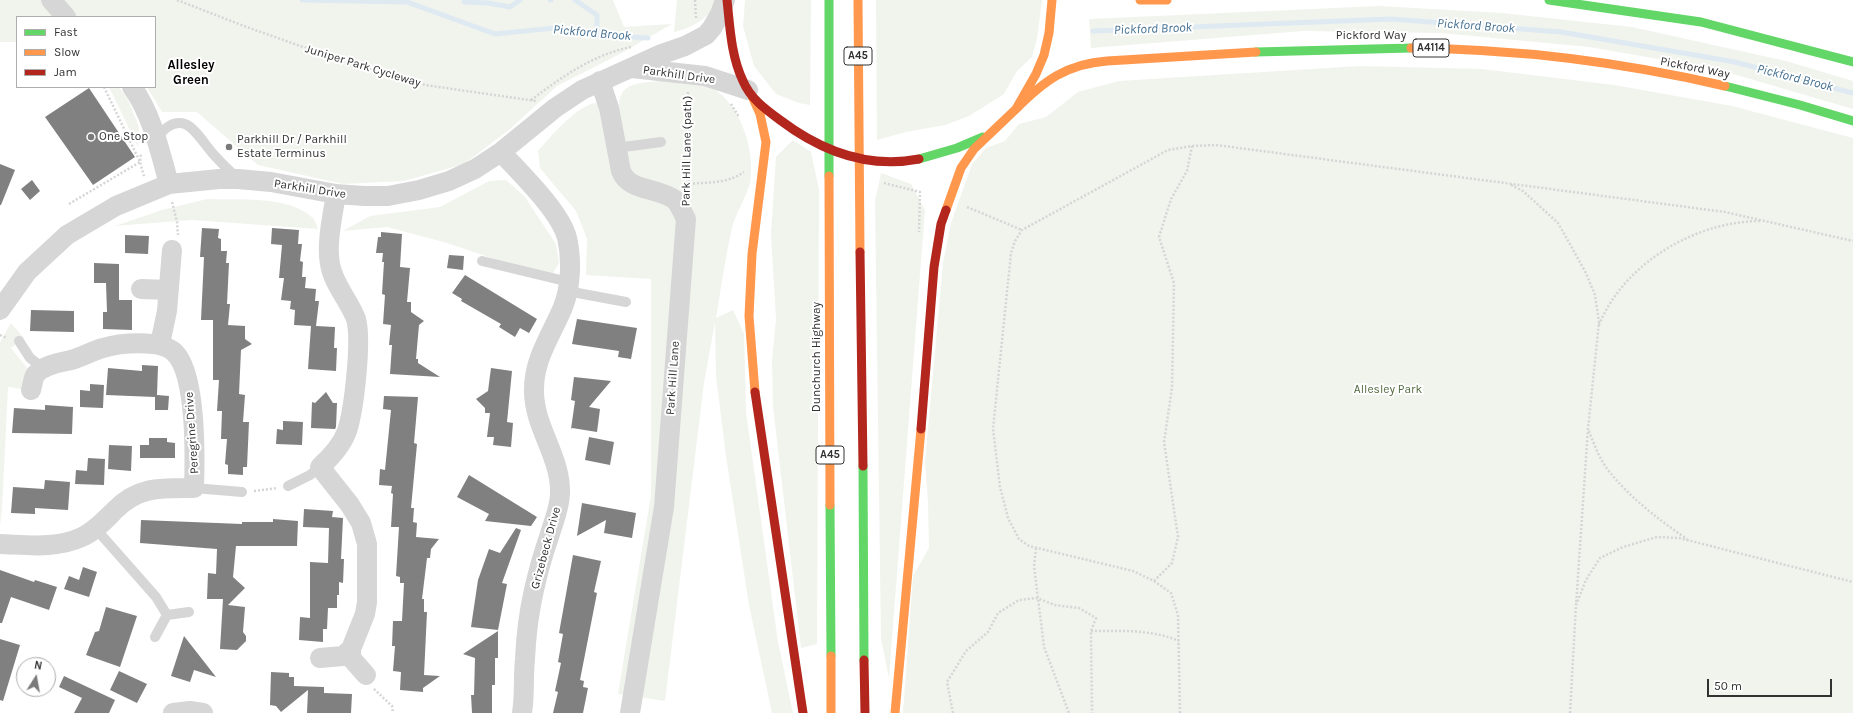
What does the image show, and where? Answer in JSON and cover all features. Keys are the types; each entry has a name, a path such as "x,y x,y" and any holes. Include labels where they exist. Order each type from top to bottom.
{"highway":[{"path":"726,0 737,65 760,114 766,142 752,254 749,316 752,378 803,713"},
{"name":"Dunchurch Highway","path":"829,0 828,196 831,713"},
{"name":"A45","path":"858,0 865,713"},
{"path":"1016,109 1036,74 1044,55 1049,33 1052,0"},
{"path":"1140,0 1167,0"},
{"path":"1549,0 1701,22 1853,62"},
{"name":"Pickford Way","path":"895,713 917,484 936,254 941,224 961,168 974,149 1035,90 1050,79 1069,69 1087,63 1331,48 1417,48 1543,56 1650,71 1720,85 1853,121"},
{"path":"749,92 797,133 817,145 836,153 857,159 882,162 911,162 936,156 991,134"}],"street":[{"path":"51,0 65,16"},
{"name":"Parkhill Drive","path":"0,310 28,272 67,236 116,206 168,184 219,179 238,179 271,182 336,194 388,196 419,190 448,182 475,169 501,152 555,108 582,90 659,55 685,46 706,35 720,14 726,0"},
{"name":"Parkhill Drive","path":"632,68 705,76 749,92"},
{"name":"Park Hill Lane","path":"600,81 609,108 616,148 624,179 633,185 659,191 676,201 686,220 664,507 630,713"},
{"path":"133,88 139,97 149,143 168,184"},
{"name":"Grizebeck Drive","path":"501,152 555,214 567,237 570,261 568,286 564,306 543,348 536,369 534,389 536,412 554,458 559,476 560,494 557,512 543,554 534,590 525,660 524,699 522,713"},
{"path":"336,194 329,247 330,264 336,280 349,302 356,320 359,338 353,408 347,432 334,454 320,468 350,505 361,523 366,544 367,602 365,614 351,649 351,658 366,675"},
{"path":"31,390 36,374 43,368 118,344 160,344 167,311 172,250"},
{"path":"141,289 169,290"},
{"name":"Peregrine Drive","path":"0,544 52,546 64,544 83,537 96,529 120,504 133,495 160,488 194,488 194,426 188,381 182,365 174,352 160,344"},
{"path":"320,658 343,656 351,649"},
{"path":"173,713 190,711 203,713"}],"lane":[{"path":"149,143 165,128 174,124 185,124 193,130 217,158 238,179"},
{"path":"616,148 661,142"},
{"path":"482,261 626,302"},
{"path":"19,341 30,358 43,368"},
{"path":"288,486 320,468"},
{"path":"194,488 242,492"},
{"path":"96,529 156,597 167,615"},
{"path":"167,615 189,612"},
{"path":"154,637 167,615"}],"path":[{"name":"Juniper Park Cycleway","path":"177,0 326,55 425,85 543,102 555,108"},
{"path":"695,0 696,18 701,18"},
{"path":"104,88 140,162"},
{"name":"Park Hill Lane (path)","path":"688,91 688,191"},
{"path":"725,99 740,120"},
{"path":"69,204 140,162 149,143"},
{"path":"1180,713 1178,615 1171,593 1133,571 1029,546 1020,539 1008,518 1000,487 993,428 1011,254 1015,241 1022,230 1168,150 1192,146 1216,145 1726,212 1853,241"},
{"path":"1154,582 1172,563 1178,537 1164,442 1172,388 1174,283 1159,238 1171,199 1187,171 1192,146"},
{"path":"689,184 721,182 737,177 746,171"},
{"path":"1506,183 1522,190 1558,223 1572,245 1586,272 1595,295 1598,328 1588,429 1570,713"},
{"path":"168,184 178,222 179,245 172,250"},
{"path":"963,206 1022,230"},
{"path":"1598,328 1606,310 1624,283 1640,267 1658,254 1706,230 1750,221 1768,221"},
{"path":"1588,429 1597,451 1608,470 1662,523 1691,541"},
{"path":"242,492 288,486"},
{"path":"1576,606 1586,580 1600,558 1623,547 1657,537 1679,538 1853,582"},
{"path":"1036,548 1034,566 1044,647 1069,713"},
{"path":"953,713 947,682 966,651 988,632 998,613 1019,600 1037,598 1055,605 1080,608 1096,618 1091,631 1092,713"},
{"path":"1091,631 1147,632 1166,635 1179,641"},
{"path":"366,675 374,689 392,706 394,713"}],"green space":[{"path":"0,0 613,0 624,27 672,24 618,55 557,86 510,129 464,164 404,181 343,184 258,165 197,112 162,112 148,88 156,88 156,16 16,16 16,42 0,42"},
{"path":"677,0 715,0 711,11 706,16 689,27 674,32"},
{"path":"745,0 811,0 810,105 799,103 776,94 754,66 743,26"},
{"path":"876,0 1042,0 1037,39 1032,57 1017,71 1004,94 969,116 945,125 906,132 877,140"},
{"path":"1379,6 1502,13 1632,27 1786,61 1853,81 1853,109 1716,69 1589,47 1441,33 1303,31 1091,48 1089,19"},
{"name":"Allesley Park","path":"1360,66 1482,69 1614,85 1732,106 1853,138 1853,713 903,713 913,576 929,548 925,462 943,263 951,223 972,164 986,148 1005,141 1019,124 1046,117 1078,92 1119,81"},
{"path":"658,81 691,82 710,87 721,94 737,115 744,129 748,143 751,171 750,183 732,228 716,318 733,310 744,334 746,412 778,642 793,713 772,713 749,605 726,456 716,376 715,322 704,383 665,701 618,694 651,495 651,279 586,275 587,239 576,211 540,168 538,151 566,121 583,108 591,104 598,103 610,108 619,107 622,93 626,89 637,84"},
{"path":"109,88 120,88 128,100 139,127 138,147"},
{"path":"793,140 811,152 819,190 817,644 801,648 773,406 772,360 776,319 771,233 776,157"},
{"path":"881,173 911,184 925,210 889,678 881,639 875,201"},
{"path":"506,180 525,197 556,244 559,263 550,278 447,243 387,227 343,231 370,216 440,207 489,181"},
{"path":"207,199 263,200 291,205 313,218 318,229 192,220 115,226 162,210"},
{"path":"11,323 24,338 11,348 28,369 22,389 8,387 0,526 0,342"}],"building":[{"name":"One Stop","path":"89,88 135,157 93,185 45,117"},
{"path":"0,164 15,170 1,205 0,205"},
{"path":"32,180 40,191 30,200 21,189"},
{"path":"202,228 219,229 218,238 221,239 221,251 227,251 226,263 229,263 227,304 230,304 228,325 245,326 245,339 252,344 241,350 239,394 245,395 243,422 249,422 247,467 243,467 243,475 228,474 228,465 225,464 227,439 221,439 222,411 217,411 219,380 213,380 213,320 201,320 204,257 200,257"},
{"path":"272,228 299,230 298,244 302,244 300,261 303,262 302,277 306,277 305,288 316,289 315,301 319,301 316,326 335,327 334,348 337,348 336,371 308,369 311,326 294,325 295,310 290,309 291,301 281,300 284,278 279,278 282,245 271,244"},
{"path":"381,232 402,234 400,267 410,268 407,302 411,302 411,312 424,321 419,325 416,359 418,359 418,363 440,377 390,374 392,345 389,345 391,325 383,324 385,295 382,294 384,262 382,262 383,253 376,253 378,237 381,237"},
{"path":"125,235 149,236 148,254 125,253"},
{"path":"449,255 464,256 463,270 447,268"},
{"path":"94,263 119,264 119,300 132,300 132,330 103,329 103,312 107,312 106,283 94,283"},
{"path":"465,275 537,319 529,333 520,328 515,337 499,327 501,324 461,301 462,299 452,293"},
{"path":"31,310 74,311 74,332 30,331"},
{"path":"577,319 637,328 631,359 618,357 619,351 572,344"},
{"path":"142,365 158,366 157,395 169,396 168,410 155,410 155,397 106,395 108,368 142,371"},
{"path":"491,368 512,371 507,422 513,423 511,447 493,445 494,437 487,437 490,413 485,413 485,408 476,399 488,391"},
{"path":"574,377 611,381 589,407 600,409 597,432 571,429 575,401 571,400"},
{"path":"90,384 104,385 103,408 80,407 80,390 90,391"},
{"path":"326,392 333,403 337,403 336,427 335,429 311,428 312,402 315,403"},
{"path":"384,396 418,397 414,443 417,444 411,508 414,508 413,522 417,523 416,537 439,539 431,549 430,558 427,558 422,599 424,599 424,612 427,612 424,675 440,676 423,688 423,692 400,690 401,672 393,671 395,646 392,646 393,621 402,621 404,583 400,583 400,577 396,576 399,527 391,527 392,486 379,485 380,469 385,470 391,410 383,409"},
{"path":"45,405 73,407 72,434 12,433 14,408 45,410"},
{"path":"283,421 303,422 302,445 276,444 277,429 283,430"},
{"path":"589,437 614,442 610,465 585,460"},
{"path":"149,438 167,438 167,442 175,443 175,458 140,458 140,445 149,445"},
{"path":"109,445 132,446 131,471 108,469"},
{"path":"88,458 105,459 104,485 75,484 76,470 87,471"},
{"path":"469,475 537,517 531,526 485,521 489,514 457,497"},
{"path":"45,480 70,482 68,510 35,508 35,514 11,513 13,487 44,489"},
{"path":"582,503 636,513 632,538 604,533 606,520 577,536"},
{"path":"304,509 333,511 332,517 343,518 341,559 344,559 343,583 339,582 337,608 328,608 327,629 323,629 323,642 299,640 300,617 310,618 310,562 328,563 329,528 303,527"},
{"path":"273,519 298,521 297,546 236,546 233,577 245,588 228,605 245,607 243,632 246,636 246,641 237,650 220,649 223,599 207,599 208,573 216,574 217,549 140,543 141,520 242,524 242,522 273,522"},
{"path":"516,528 521,530 502,583 507,584 498,630 471,627 478,580 489,549 500,553"},
{"path":"573,555 601,561 594,592 597,593 580,680 584,681 583,687 588,688 583,713 553,713 558,692 555,691 561,663 558,662 563,634 559,633"},
{"path":"83,567 97,572 89,597 64,589 69,576 79,580"},
{"path":"0,570 34,582 35,580 57,587 49,610 11,597 2,623 0,623"},
{"path":"106,607 137,616 120,667 86,655 95,632 99,631"},
{"path":"498,631 498,658 495,658 495,685 492,685 492,713 472,713 471,695 474,695 475,658 463,654"},
{"path":"184,636 216,677 194,670 190,682 171,676"},
{"path":"0,639 20,645 3,701 0,700"},
{"path":"119,671 147,684 137,703 110,690"},
{"path":"271,672 289,673 289,677 294,677 294,686 324,687 324,693 352,694 351,713 307,713 308,690 281,712 276,706 270,705"},
{"path":"64,676 115,700 109,713 74,713 82,698 59,687"}],"waterway":[{"name":"Pickford Brook","path":"302,0 407,2 495,34 555,28 597,35 648,38"},
{"path":"464,2 488,3 510,7 520,0"},
{"path":"575,0 597,15 597,35"},
{"name":"Pickford Brook","path":"1093,31 1391,19 1561,32 1735,62 1853,93"}],"traffic: fast":[{"path":"829,0 829,176"},
{"path":"1549,0 1701,22 1853,62"},
{"path":"1256,52 1411,48"},
{"path":"1725,86 1800,105 1853,121"},
{"path":"919,159 957,148 983,137"},
{"path":"863,466 864,660"},
{"path":"830,505 831,656"}],"traffic: slow":[{"path":"858,0 860,252"},
{"path":"946,210 961,168 974,149 1016,109 1036,74 1044,55 1049,33 1052,0"},
{"path":"1140,0 1167,0"},
{"path":"1411,48 1490,51 1569,58 1647,70 1725,86"},
{"path":"1016,109 1046,82 1079,66 1107,61 1256,52"},
{"path":"751,94 760,114 766,142 752,254 749,316 755,392"},
{"path":"829,176 830,505"},
{"path":"895,713 921,429"},
{"path":"831,656 831,713"}],"traffic: jam":[{"path":"727,0 732,41 739,71 750,93 774,116 812,141 845,155 881,161 919,159"},
{"path":"921,429 934,267 941,224 946,210"},
{"path":"860,252 863,466"},
{"path":"755,392 803,713"},
{"path":"864,660 865,713"}],"place":[{"name":"One Stop","path":"91,137"},
{"name":"Parkhill Dr / Parkhill Estate Terminus","path":"229,147"}],"district":[{"name":"Allesley Green","path":"191,72"}]}
